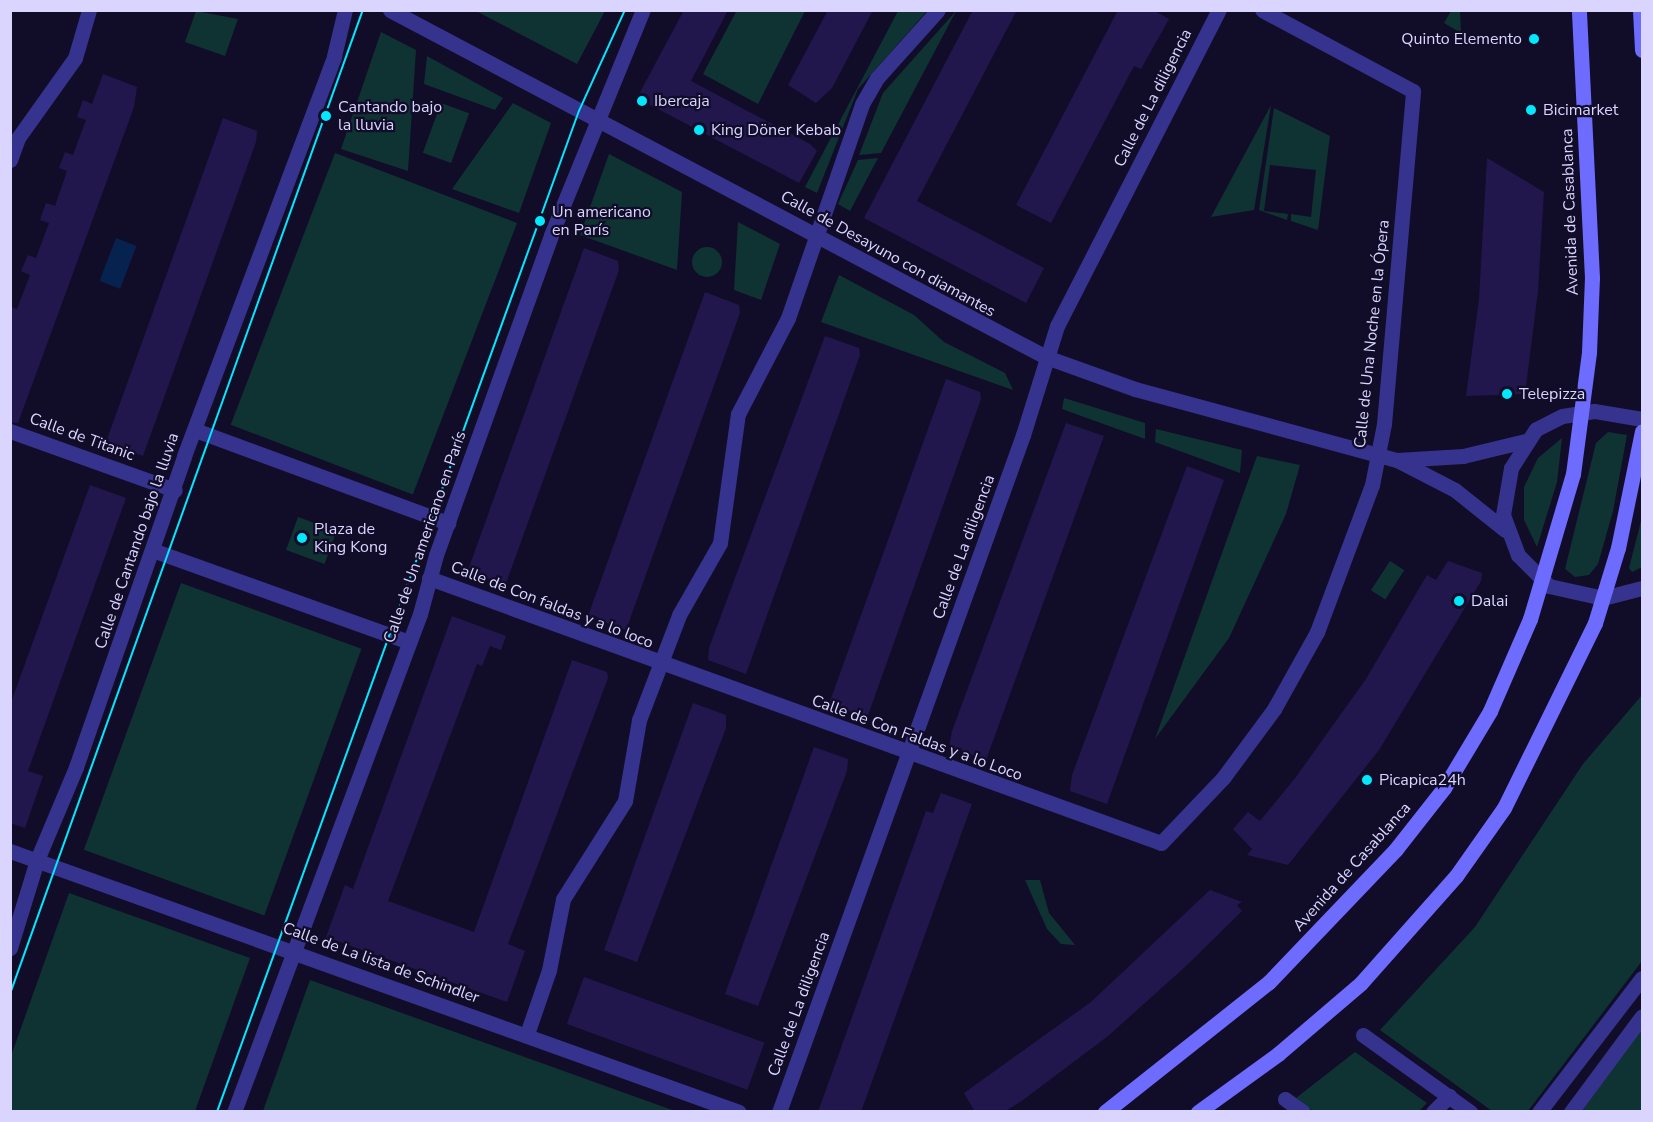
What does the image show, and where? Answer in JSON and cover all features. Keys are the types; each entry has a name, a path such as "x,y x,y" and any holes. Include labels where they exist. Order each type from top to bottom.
{"main road":[{"name":"Avenida de Casablanca","path":"1105,1112 1269,982 1396,849 1444,788 1490,711 1543,582 1573,474 1583,412 1592,278 1580,10"},
{"path":"1640,10 1642,50"},
{"path":"1198,1112 1278,1054 1361,983 1456,876 1504,808 1546,730 1603,598 1642,430"}],"street":[{"path":"10,160 18,138 75,58 89,10"},
{"name":"Calle de Cantando bajo la lluvia","path":"10,948 37,860 155,551 195,430 334,56 345,10"},
{"name":"Calle de Desayuno con diamantes","path":"390,10 1046,357 1135,389 1397,460 1455,490 1505,530"},
{"name":"Calle de Un americano en París","path":"234,1112 296,951 320,871 409,642 447,523 554,228 643,10"},
{"path":"527,1035 549,970 558,912 625,801 639,720 683,607 720,543 738,414 776,347 818,235 862,104 877,78 938,10"},
{"name":"Calle de La diligencia","path":"779,1112 1062,316 1219,10"},
{"name":"Calle de Una Noche en la Ópera","path":"1161,843 1223,778 1290,680 1317,632 1352,546 1379,455 1413,91 1262,10"},
{"path":"1642,419 1620,412 1583,412 1548,422 1525,441 1507,481 1505,530 1518,555 1543,582 1603,598 1642,588"},
{"name":"Calle de Titanic","path":"10,430 175,489"},
{"path":"195,430 447,523"},
{"name":"Calle de Desayuno con diamantes","path":"1397,460 1463,456 1525,441"},
{"path":"155,551 409,642"},
{"name":"Calle de Con faldas y a lo loco","path":"429,578 662,665"},
{"name":"Calle de Con Faldas y a lo Loco","path":"662,665 1161,843"},
{"name":"Calle de La lista de Schindler","path":"10,851 296,951 739,1112"},
{"path":"1539,1112 1642,978"},
{"path":"1571,1112 1642,1016"},
{"path":"1363,1035 1470,1112"},
{"path":"1433,1112 1449,1096"},
{"path":"1285,1100 1303,1112"}],"green space":[{"path":"737,10 805,11 758,104 703,74"},
{"path":"196,11 238,19 225,56 185,42"},
{"path":"476,11 605,11 577,64"},
{"path":"898,11 927,11 858,89 817,193 805,187"},
{"path":"956,11 881,153 859,155 883,93"},
{"path":"1451,11 1460,11 1461,33 1444,23"},
{"path":"381,32 416,50 408,171 341,149"},
{"path":"427,56 503,98 495,110 424,84"},
{"path":"441,103 469,113 451,163 423,153"},
{"path":"513,103 551,123 519,213 452,189"},
{"path":"1271,105 1254,210 1211,217"},
{"path":"1274,108 1330,136 1318,230 1291,221 1291,214 1311,217 1316,170 1270,165 1264,211 1288,214 1287,220 1259,210"},
{"path":"335,153 517,223 413,495 231,425"},
{"path":"609,154 682,192 677,270 580,235"},
{"path":"878,158 850,211 838,204 858,160"},
{"path":"738,222 780,244 761,300 734,290"},
{"path":"707,247 713,248 721,256 721,268 713,276 707,277 701,276 693,268 692,262 693,256 701,248"},
{"path":"839,275 914,315 944,342 1005,373 1013,390 821,322"},
{"path":"1064,398 1145,423 1145,439 1062,409"},
{"path":"1156,429 1242,450 1240,473 1155,442"},
{"path":"1608,432 1627,435 1613,511 1598,564 1589,575 1575,577 1565,569 1596,443"},
{"path":"1562,438 1557,482 1537,547 1524,520 1524,487 1538,458"},
{"path":"1257,456 1300,465 1286,514 1229,638 1155,739"},
{"path":"298,517 337,531 325,564 286,550"},
{"path":"1642,517 1642,567 1632,572 1629,568"},
{"path":"1390,561 1404,570 1385,600 1371,590"},
{"path":"181,583 361,649 264,916 84,850"},
{"path":"1642,695 1642,961 1528,1111 1492,1111 1380,1030 1475,927 1583,764"},
{"path":"1025,880 1040,880 1049,913 1075,945 1061,944 1047,929"},
{"path":"69,893 250,958 195,1111 11,1111 11,1056"},
{"path":"310,980 675,1111 263,1111"},
{"path":"1642,1028 1642,1111 1582,1111"},
{"path":"1355,1052 1427,1103 1419,1111 1314,1112 1296,1098"}],"water":[{"path":"116,238 137,246 120,289 100,281"}],"building":[{"path":"684,10 728,10 691,81 810,144 817,151 799,183 637,98"},
{"path":"828,10 873,10 832,88 816,103 788,85"},
{"path":"973,10 1017,10 917,201 1044,268 1026,303 864,218"},
{"path":"1118,10 1153,10 1169,19 1141,69 1134,66 1051,223 1016,205"},
{"path":"103,74 137,87 134,107 18,423 10,422 10,307 17,309 30,275 21,271 28,255 36,258 49,223 40,220 46,203 55,206 67,171 59,168 65,152 73,155 86,120 77,117 83,100 92,104"},
{"path":"223,118 257,131 256,142 143,456 106,442"},
{"path":"1487,158 1544,192 1538,291 1525,394 1466,396 1479,299"},
{"path":"584,248 618,261 619,270 505,586 467,573"},
{"path":"705,292 739,305 740,313 626,630 588,616"},
{"path":"825,336 859,348 860,355 746,674 708,660 709,648"},
{"path":"946,379 980,392 981,399 867,718 829,704"},
{"path":"1066,423 1104,436 986,760 949,747 952,731"},
{"path":"1187,466 1224,480 1107,804 1070,791 1072,775"},
{"path":"90,485 126,498 28,771 43,776 25,828 10,823 10,705"},
{"path":"1448,561 1482,573 1481,581 1379,750 1288,865 1247,855 1252,849 1233,829 1248,812 1260,821 1296,777 1366,679 1427,575 1436,580"},
{"path":"452,616 506,636 501,650 490,646 482,666 477,664 388,901 474,932 572,660 607,672 608,678 508,944 525,951 507,1002 326,937 345,885 353,889"},
{"path":"693,703 726,715 726,728 637,962 604,950"},
{"path":"814,747 848,759 847,771 758,1006 725,994"},
{"path":"941,793 972,804 861,1112 818,1112 926,811 933,813"},
{"path":"1210,890 1242,902 1237,905 1242,911 1185,967 1108,1036 1023,1100 1004,1112 975,1112 964,1093 1091,1002"},
{"path":"584,977 764,1043 747,1090 567,1024"}],"tram line":[{"path":"10,994 363,10"},
{"path":"217,1112 579,111 625,10"}],"place":[{"name":"Quinto Elemento","path":"1534,39"},
{"name":"Ibercaja","path":"642,101"},
{"name":"Bicimarket","path":"1531,110"},
{"name":"Cantando bajo la lluvia","path":"326,116"},
{"name":"King Döner Kebab","path":"699,130"},
{"name":"Un americano en París","path":"540,221"},
{"name":"Telepizza","path":"1507,394"},
{"name":"Plaza de King Kong","path":"302,538"},
{"name":"Dalai","path":"1459,601"},
{"name":"Picapica24h","path":"1367,780"}]}
